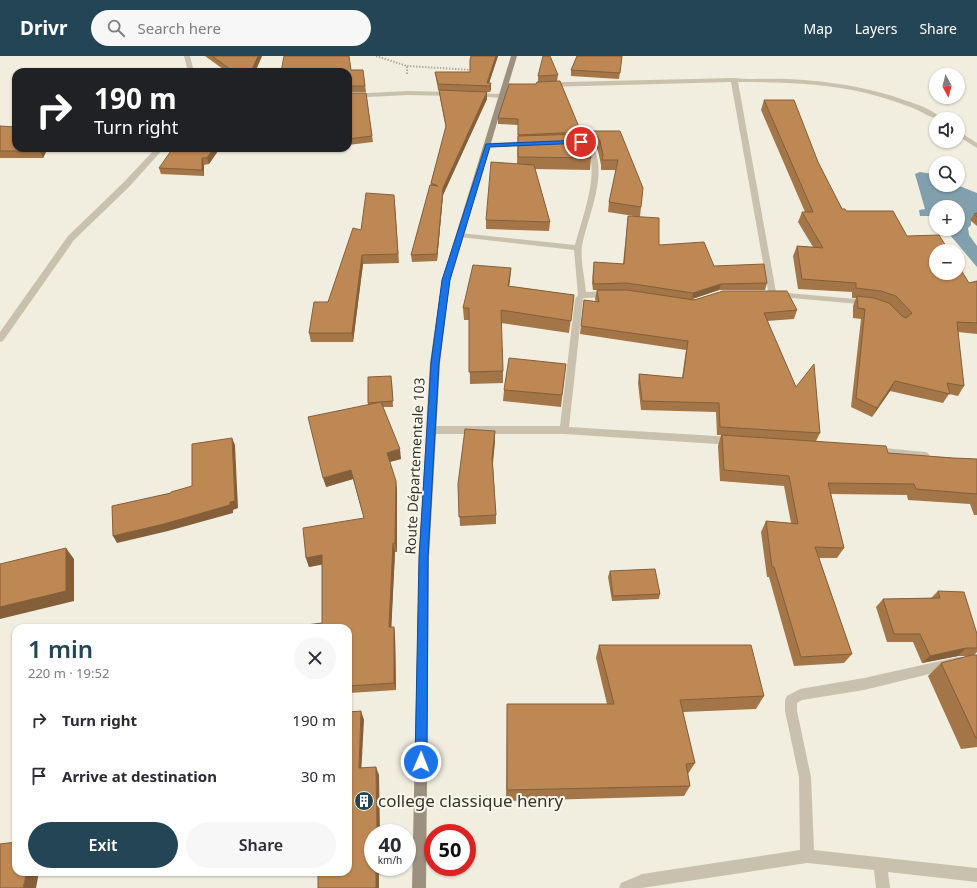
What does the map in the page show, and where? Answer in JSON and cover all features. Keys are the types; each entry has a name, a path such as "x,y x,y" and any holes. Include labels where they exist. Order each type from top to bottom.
{"main road":[{"name":"Route Départementale 103","path":"419,888 424,557 435,363 446,280 507,89 509,72 514,56"}],"street":[{"path":"187,56 190,68"},
{"path":"734,80 769,294 875,304"},
{"path":"544,85 734,80 800,81 840,85 874,93 907,103 929,114"},
{"path":"352,96 507,89"},
{"path":"965,138 977,146"},
{"path":"564,430 578,305 582,295 578,248 592,192 596,165 593,151 589,144 573,142"},
{"path":"488,145 542,143"},
{"path":"0,339 71,238 126,185 156,152"},
{"path":"460,236 578,248"},
{"path":"582,295 619,294"},
{"path":"431,430 564,430 738,442"},
{"path":"865,450 933,457"},
{"path":"806,856 805,777 791,711 791,700 800,695 864,684 958,662 977,662"},
{"path":"626,888 642,881 806,856 977,875"},
{"path":"880,864 884,888"}],"path":[{"path":"376,56 407,66 509,72"},
{"path":"407,66 408,93"}],"water":[{"path":"920,172 929,173 929,192 965,192 965,188 977,193 977,216 971,220 971,225 968,228 969,235 977,246 977,267 965,253 965,244 958,244 951,236 965,236 965,200 929,200 929,216 920,216 919,210 925,209 915,174"}],"building":[{"path":"212,56 258,56 253,68 229,68"},
{"path":"284,56 349,56 351,68 282,68"},
{"path":"471,56 496,56 487,83 491,83 490,86 438,84 435,72 470,72"},
{"path":"543,56 550,56 558,75 538,76"},
{"path":"577,56 622,56 620,73 571,70"},
{"path":"352,70 363,70 365,86 352,86"},
{"path":"560,81 581,132 518,135 518,119 498,118 509,84 536,84 537,82"},
{"path":"439,90 487,92 443,188 437,254 411,255 430,185 438,186 431,183 446,126"},
{"path":"352,93 366,93 372,136 352,138"},
{"path":"764,100 794,100 818,162 842,209 845,209 846,211 893,211 907,236 940,236 945,244 929,244 929,280 965,280 965,276 969,283 977,281 977,323 957,322 964,386 947,383 950,394 895,381 877,408 856,398 865,309 858,308 857,296 874,298 889,303 906,318 912,313 896,296 881,291 856,288 856,283 802,279 797,246 823,248 802,212 813,212"},
{"path":"0,126 12,127 12,151 0,151"},
{"path":"591,131 620,131 643,188 641,207 609,202 618,160 602,160 603,155 600,141 595,133"},
{"path":"586,134 590,144 591,158 518,157 518,136"},
{"path":"170,152 211,152 207,158 202,158 202,170 159,168"},
{"path":"491,162 534,165 550,222 486,220"},
{"path":"366,193 394,195 398,254 362,255 352,333 309,333 314,302 328,302 353,228 361,230"},
{"path":"628,216 659,218 659,245 704,242 714,266 764,264 767,283 721,284 693,293 627,283 594,284 594,262 624,264"},
{"path":"473,265 511,268 508,286 574,295 571,321 501,310 503,371 469,372 469,308 463,308"},
{"path":"597,290 627,290 694,300 723,291 787,291 797,310 764,313 796,387 814,364 820,433 720,427 719,403 642,401 639,374 683,378 688,341 581,326 584,300 599,302"},
{"path":"509,358 566,364 562,395 504,390"},
{"path":"391,376 393,401 368,403 368,377"},
{"path":"381,402 400,449 387,453 396,481 395,543 393,543 389,627 394,627 394,683 352,686 352,624 314,624 322,623 322,555 306,558 303,528 364,518 351,470 323,478 308,417"},
{"path":"465,429 495,431 492,458 496,515 459,517 458,484"},
{"path":"722,435 886,446 888,453 977,459 977,494 916,489 914,484 828,483 844,548 815,547 852,654 801,657 774,567 772,567 766,521 798,524 789,476 724,470"},
{"path":"232,438 235,501 230,502 230,505 164,524 113,536 112,506 171,493 192,486 192,444"},
{"path":"66,548 66,591 0,607 0,564"},
{"path":"655,569 660,594 613,596 610,571"},
{"path":"938,591 964,592 977,634 977,648 966,648 930,656 920,634 894,634 883,599 940,598"},
{"path":"599,645 751,645 764,696 680,700 695,763 686,764 690,786 507,790 507,704 614,704"},
{"path":"977,655 977,738 941,663"},
{"path":"361,711 359,768 376,767 377,824 364,824 364,876 376,876 376,888 318,888 318,876 352,876 352,712"},
{"path":"12,842 12,876 26,876 23,888 0,888 0,844"}],"place":[{"name":"college classique henry","path":"364,801"}],"route":[{"path":"421,762 424,557 435,363 446,280 488,145 581,142"}]}
